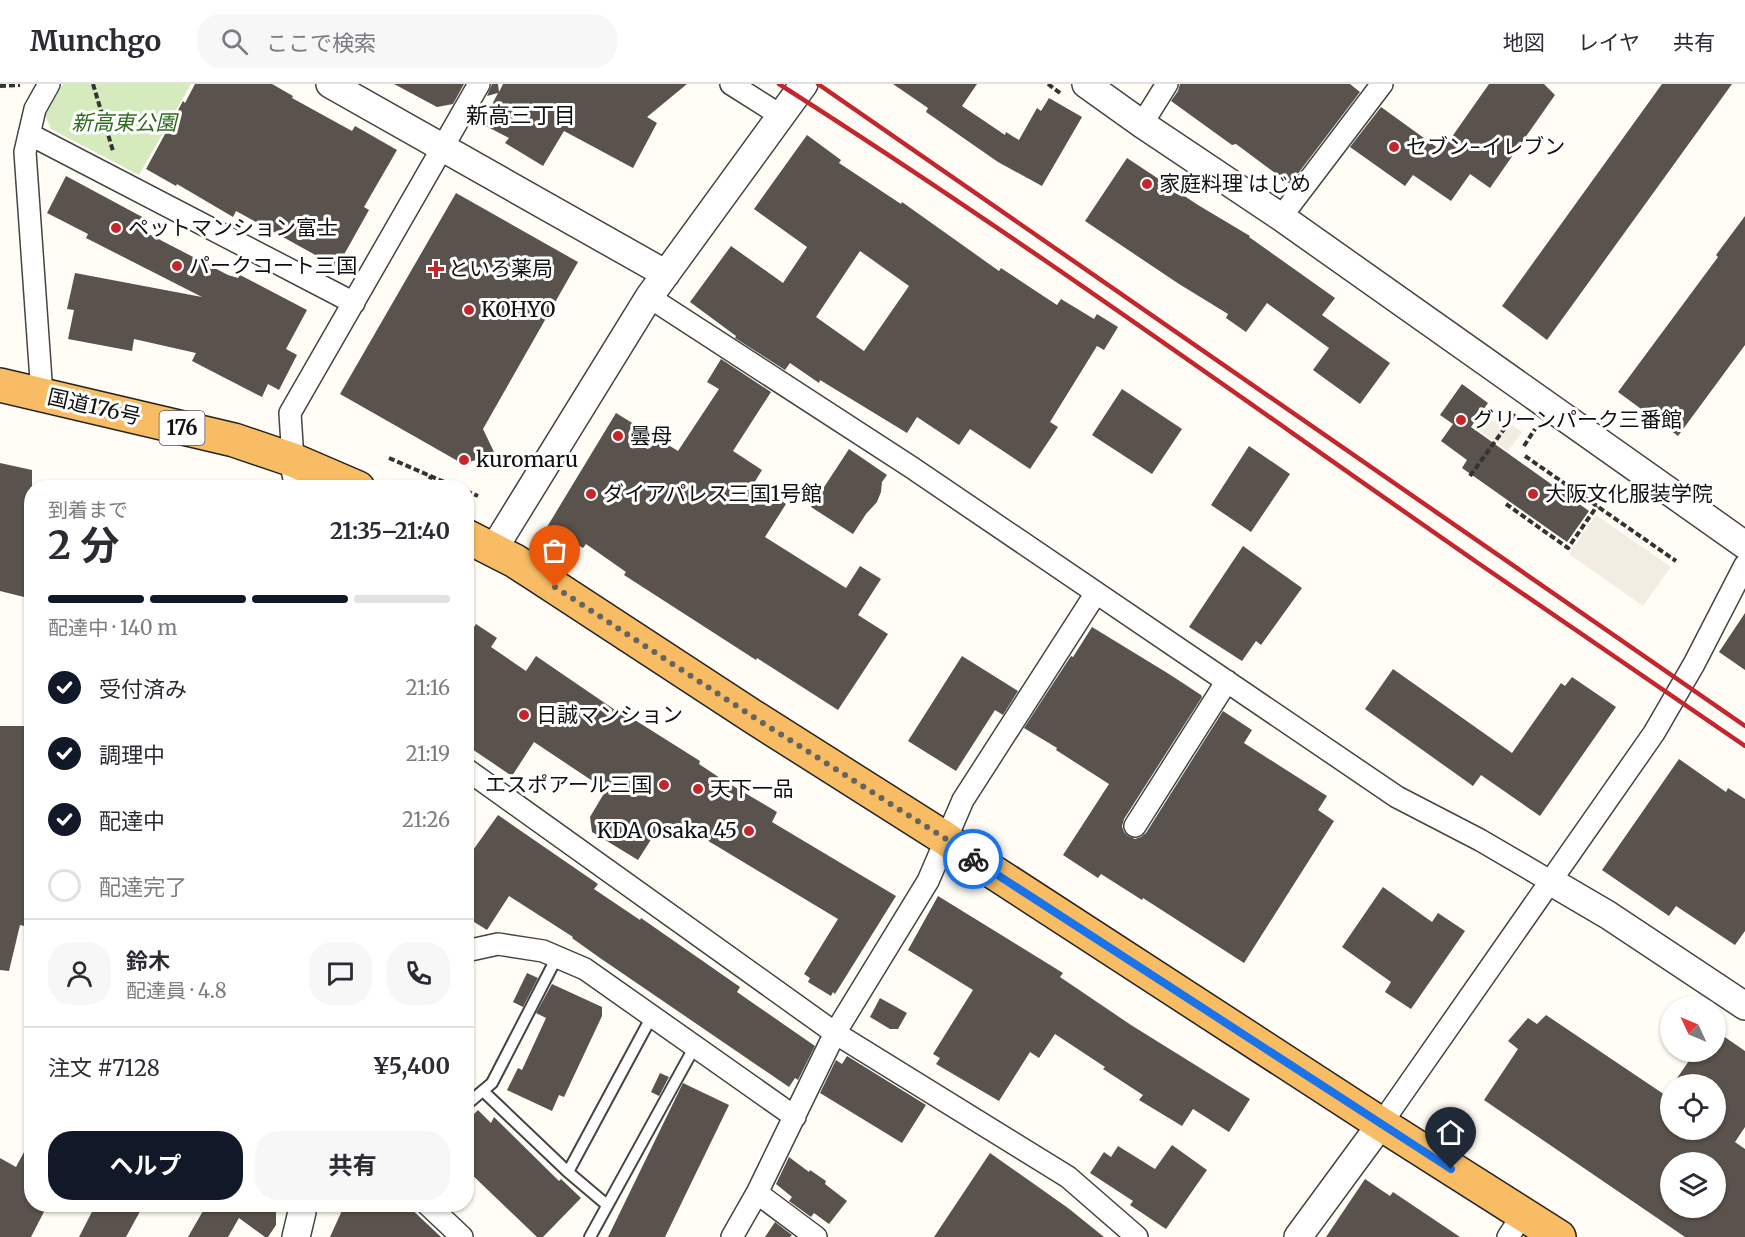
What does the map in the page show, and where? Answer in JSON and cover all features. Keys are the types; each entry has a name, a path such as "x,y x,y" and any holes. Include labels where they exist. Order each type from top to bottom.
{"highway":[{"name":"国道176号","path":"0,386 234,440 296,474 323,480"},
{"path":"480,543 535,574 946,839 967,855 1380,1124 1516,1226 1559,1237"}],"street":[{"path":"42,395 26,152 35,109 49,84"},
{"path":"330,84 666,274"},
{"path":"296,474 290,413 479,84"},
{"path":"731,84 780,115"},
{"path":"480,543 649,297 804,84"},
{"path":"1086,84 1281,217 1745,545"},
{"path":"1142,124 1167,84"},
{"path":"1281,217 1382,84"},
{"path":"29,134 354,303"},
{"path":"649,297 901,461 1397,797 1479,840 1608,915 1745,1006"},
{"path":"1298,1237 1654,733 1694,664 1745,565"},
{"path":"732,1237 795,1117 835,1033 928,881 966,794 1096,593"},
{"path":"1135,826 1227,681"},
{"path":"474,775 835,1033 1068,1177 1137,1237"},
{"path":"474,949 498,944 543,951 585,969 795,1117"},
{"path":"757,1192 816,1237"},
{"path":"296,1237 302,1212"},
{"path":"435,1212 462,1237"}],"lane":[{"path":"474,1098 492,1083 557,957"},
{"path":"568,1172 652,1016"},
{"path":"590,1237 695,1047"},
{"path":"483,1091 568,1172 607,1205"}],"path":[{"path":"93,84 124,183"},
{"path":"1470,476 1515,414"},
{"path":"1524,446 1535,429"},
{"path":"1525,456 1676,561"},
{"path":"389,458 440,480"},
{"path":"430,480 431,476"},
{"path":"474,494 478,496"},
{"path":"1506,504 1568,548 1598,506"}],"green space":[{"name":"新高東公園","path":"63,84 191,84 139,175 51,129 45,115"}],"shaded area":[{"path":"1499,415 1522,432 1508,451 1480,431 1489,418 1494,422"},
{"path":"1596,515 1671,567 1643,606 1569,554"}],"building":[{"path":"195,84 272,84 293,96 292,98 352,131 355,126 397,150 364,207 369,210 337,267 236,211 233,217 177,184 176,186 146,169 183,101 185,103"},
{"path":"394,84 464,84 453,104 437,107"},
{"path":"492,84 498,84 499,92 503,84 687,84 647,117 657,123 633,168 564,131 543,166 505,143 509,138 482,124 498,93 487,96"},
{"path":"893,84 977,84 962,106 1005,135 1006,132 1019,140 1037,108 1041,111 1049,98 1082,117 1042,186 998,162 926,112 928,108"},
{"path":"1180,84 1350,84 1360,92 1290,184 1236,144 1232,145 1171,101"},
{"path":"1489,84 1544,84 1555,95 1490,188 1470,174 1451,201 1413,175 1405,186 1350,147 1381,107 1442,151"},
{"path":"1662,84 1732,84 1547,340 1502,306"},
{"path":"807,135 841,160 839,163 901,204 902,202 999,271 1001,268 1057,305 1061,299 1094,319 1097,314 1118,327 1104,350 1097,346 1050,422 1058,427 1030,469 970,429 959,445 917,417 907,433 820,380 819,383 790,363 785,370 735,338 736,336 690,302 731,246 783,283 807,247 754,209","holes":["860,251 909,286 864,351 816,317"]},
{"path":"1127,158 1250,236 1335,298 1322,315 1390,363 1360,404 1313,370 1329,348 1267,303 1246,332 1226,318 1228,314 1085,221"},
{"path":"66,176 146,219 141,230 228,275 238,278 240,275 307,310 286,349 297,355 279,390 268,384 262,397 192,361 196,353 134,339 132,351 68,339 74,310 67,309 75,273 202,297 86,238 88,234 47,213"},
{"name":"KOHYO","path":"456,193 578,262 483,429 495,454 463,464 340,394"},
{"path":"1745,216 1745,345 1678,436 1618,392 1718,257 1716,255"},
{"path":"721,359 771,392 733,451 762,470 754,483 786,504 765,537 846,588 860,566 881,579 858,615 888,634 838,710 624,575 626,572 586,544 583,548 547,527 616,413 678,451 719,389 707,382"},
{"name":"大阪文化服装学院","path":"1462,384 1488,403 1471,427 1589,511 1567,542 1462,468 1467,460 1441,441 1453,424 1440,415"},
{"path":"1122,389 1182,429 1152,474 1092,435"},
{"path":"1249,446 1290,474 1251,532 1211,505"},
{"path":"849,449 887,475 882,482 877,502 853,534 811,507"},
{"path":"0,463 32,470 32,480 24,480 24,597 0,591"},
{"path":"1243,546 1302,588 1261,645 1256,641 1242,661 1189,627"},
{"path":"1745,613 1745,670 1719,652"},
{"path":"476,624 497,638 491,647 526,671 536,656 618,712 619,710 700,761 699,764 723,780 777,812 772,822 896,896 835,994 833,992 831,996 808,982 810,978 804,974 838,919 690,830 685,839 661,824 638,860 592,832 590,817 606,790 534,742 512,776 474,750 474,627"},
{"path":"1092,627 1202,697 1124,819 1122,826 1128,836 1135,839 1146,833 1223,711 1252,730 1244,743 1327,796 1318,810 1334,821 1244,963 1143,898 1142,900 1101,874 1098,878 1063,855 1109,784 1024,728"},
{"path":"962,656 1018,691 1003,715 995,710 956,771 908,741"},
{"path":"1393,669 1512,753 1561,683 1565,686 1572,677 1616,707 1540,816 1481,775 1473,786 1365,709"},
{"path":"0,726 24,726 24,926 20,925 9,971 0,970"},
{"path":"1679,759 1726,792 1728,788 1745,799 1745,931 1735,945 1676,906 1669,916 1602,870"},
{"path":"498,815 598,884 594,889 640,920 641,918 740,987 737,992 815,1046 798,1080 795,1078 789,1087 600,958 573,937 509,896 487,930 474,922 474,849"},
{"path":"1383,887 1432,922 1438,913 1465,931 1411,1009 1385,992 1391,982 1342,947"},
{"path":"938,896 1063,973 1060,977 1131,1025 1250,1099 1229,1132 1193,1109 1182,1126 1139,1100 1143,1095 1055,1034 1039,1058 1030,1052 999,1101 936,1064 940,1058 933,1054 973,990 908,950"},
{"path":"527,973 538,978 523,1007 513,1002"},
{"path":"552,984 602,1007 602,1016 564,1097 559,1095 552,1111 507,1090 518,1068 522,1070 546,1018 536,1013"},
{"path":"880,998 907,1013 898,1029 890,1029 870,1017"},
{"path":"1546,1015 1660,1092 1660,1140 1726,1140 1726,1074 1680,1074 1688,1062 1726,1062 1726,1038 1745,1051 1745,1127 1735,1142 1745,1149 1745,1237 1685,1237 1484,1100 1518,1049 1508,1041 1528,1018 1537,1024"},
{"path":"847,1056 926,1105 902,1143 820,1093 836,1060 842,1064"},
{"path":"660,1073 669,1077 659,1096 651,1092"},
{"path":"683,1083 729,1105 665,1237 608,1237"},
{"path":"478,1110 491,1123 494,1117 559,1181 561,1179 581,1198 543,1237 537,1237 474,1177 474,1114"},
{"path":"1172,1145 1207,1170 1166,1229 1130,1205 1133,1201 1090,1173 1104,1152 1111,1157 1118,1146 1155,1169"},
{"path":"24,1152 24,1212 44,1212 31,1237 0,1237 0,1158 16,1167"},
{"path":"990,1153 1068,1208 1104,1237 934,1237"},
{"path":"789,1157 826,1181 825,1184 847,1201 829,1224 814,1213 811,1217 789,1201 792,1197 776,1184"},
{"path":"1365,1179 1390,1196 1393,1192 1460,1237 1326,1237"},
{"path":"92,1212 140,1212 126,1237 79,1237"},
{"path":"202,1212 276,1212 276,1225 268,1237 239,1218 228,1237 188,1237"},
{"path":"341,1212 414,1212 441,1237 330,1237"},
{"path":"775,1222 792,1235 790,1237 765,1237"}],"railway":[{"path":"779,84 1044,260 1745,746"},
{"path":"818,84 1745,726"}],"way so far":[{"path":"555,587 946,839 973,859"}],"place":[{"name":"セブン-イレブン","path":"1394,147"},
{"name":"家庭料理 はじめ","path":"1147,184"},
{"name":"ペットマンション富士","path":"116,228"},
{"name":"パークコート三国","path":"177,266"},
{"name":"といろ薬局","path":"436,269"},
{"name":"KOHYO","path":"469,310"},
{"name":"グリーンパーク三番館","path":"1461,420"},
{"name":"曇母","path":"618,436"},
{"name":"kuromaru","path":"464,460"},
{"name":"ダイアパレス三国1号館","path":"591,494"},
{"name":"大阪文化服装学院","path":"1533,494"},
{"name":"日誠マンション","path":"524,715"},
{"name":"エスポアール三国","path":"664,785"},
{"name":"天下一品","path":"698,789"},
{"name":"KDA Osaka 45","path":"749,831"}],"district":[{"name":"新高三丁目","path":"521,115"}],"route":[{"path":"973,859 1451,1169"}]}
